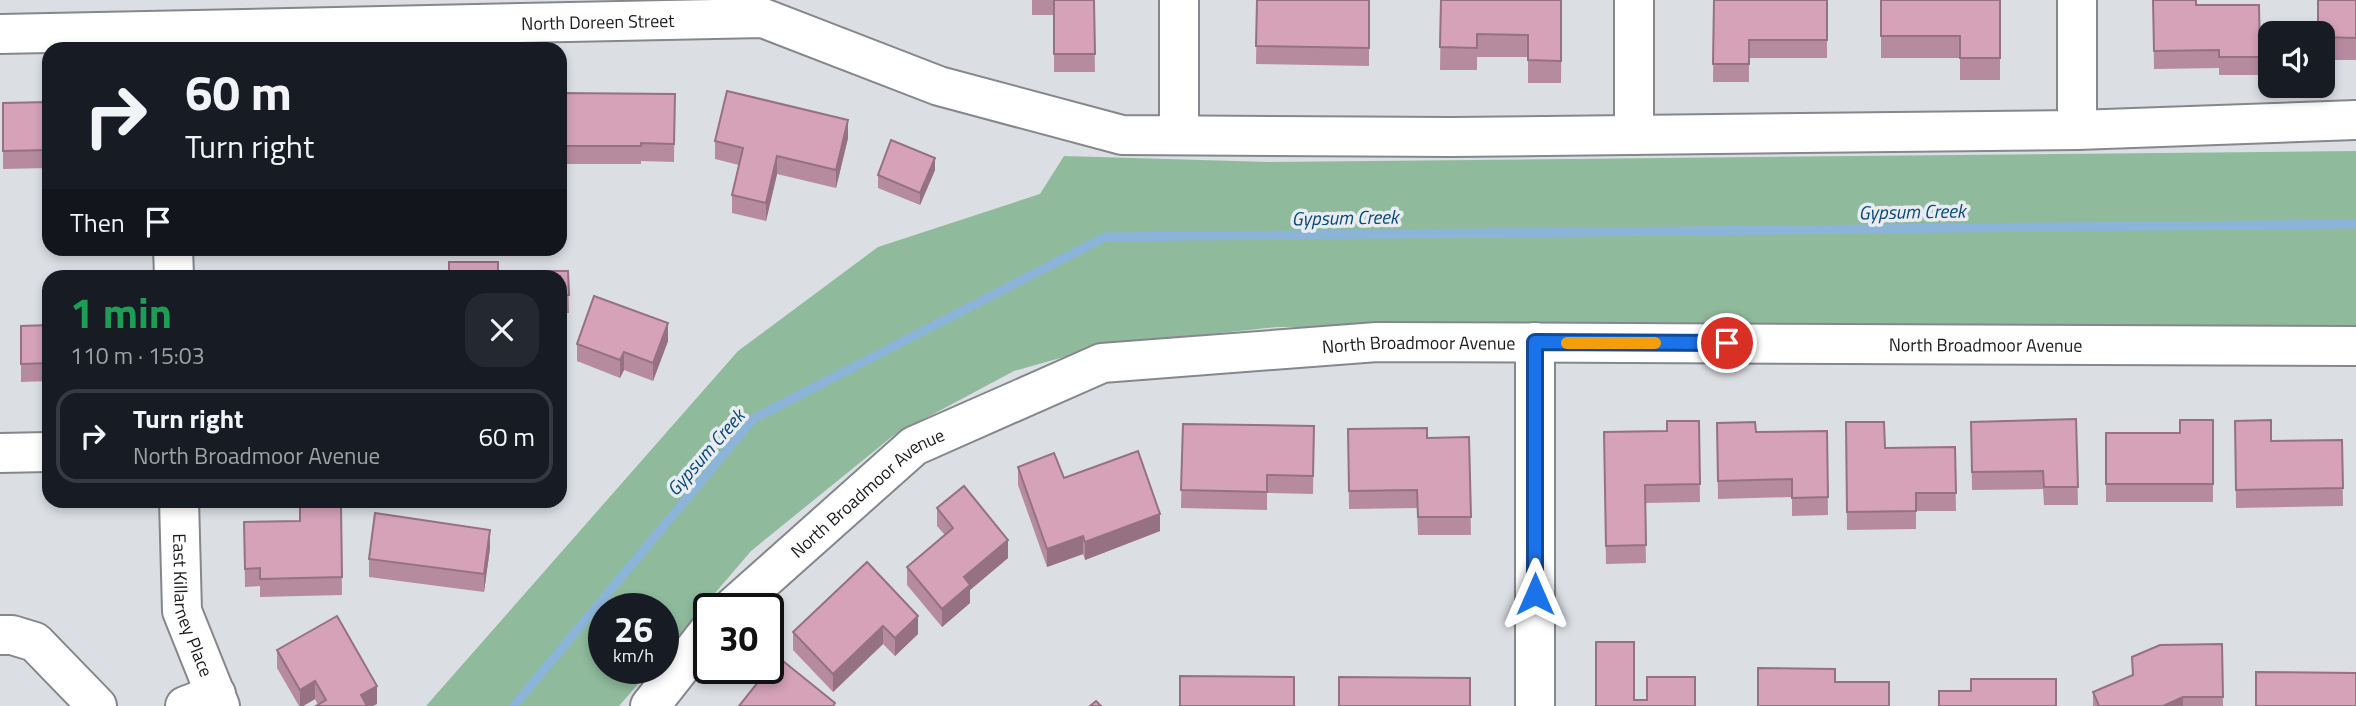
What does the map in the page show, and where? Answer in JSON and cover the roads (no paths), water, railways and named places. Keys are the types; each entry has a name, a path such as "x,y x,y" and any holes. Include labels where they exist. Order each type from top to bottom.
{"street":[{"path":"1179,0 1179,135 1634,135 2077,130 2356,120"},
{"path":"1634,0 1634,135"},
{"path":"2077,0 2077,130"},
{"name":"North Doreen Street","path":"0,34 171,26 763,9 939,86 1122,135 1179,135"},
{"name":"North Broadmoor Avenue","path":"749,593 914,446 1102,363 1377,342 2356,346"},
{"path":"1535,342 1535,706"},
{"path":"0,453 42,452"},
{"name":"East Killarney Place","path":"179,508 182,611 207,702"},
{"path":"0,635 12,635 35,642 97,706"},
{"path":"650,706 693,651"}],"waterway":[{"name":"Gypsum Creek","path":"514,706 753,419 1105,237 2356,224"}]}
